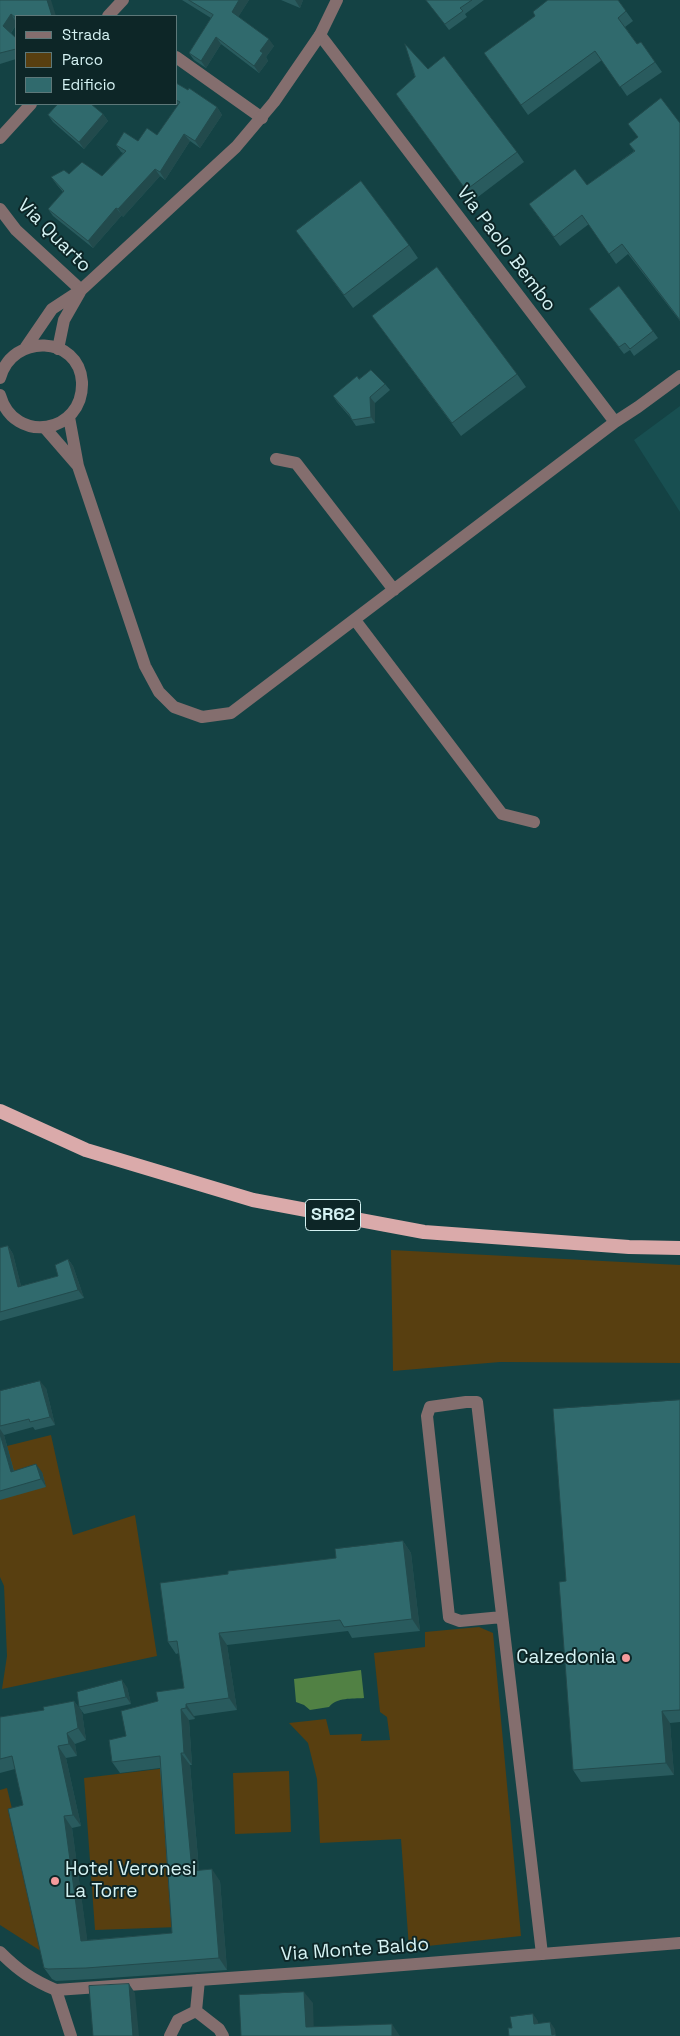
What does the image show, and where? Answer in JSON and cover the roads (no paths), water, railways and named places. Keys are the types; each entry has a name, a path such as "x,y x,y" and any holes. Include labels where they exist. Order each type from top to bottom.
{"highway":[{"name":"SR62","path":"0,1111 86,1150 253,1200 424,1232 630,1247 680,1248"}],"street":[{"path":"114,15 123,0"},
{"path":"26,347 52,309 81,290 236,147 262,118 320,35 336,0"},
{"name":"Via Paolo Bembo","path":"320,35 615,422"},
{"path":"178,58 262,118"},
{"path":"0,138 29,105"},
{"name":"Via Quarto","path":"0,209 16,230 81,290"},
{"path":"58,349 64,320 81,290"},
{"path":"0,378 4,364 14,354 26,347 48,345 69,356 77,367 82,380 82,393 77,406 69,417 58,424 45,428 31,427 18,422 4,412 0,395"},
{"path":"69,417 78,466 145,666 159,692 174,707 202,717 231,713 615,422 680,376"},
{"path":"45,428 78,466"},
{"path":"276,459 296,463 394,590"},
{"path":"355,620 502,814 534,822"},
{"path":"502,1617 460,1621 450,1617 427,1416 430,1407 477,1402 542,1954"},
{"name":"Via Monte Baldo","path":"0,1952 17,1969 34,1981 56,1990 680,1943"},
{"path":"196,2011 199,1980"},
{"path":"56,1990 70,2036"},
{"path":"170,2036 178,2020 196,2011"},
{"path":"196,2011 219,2029 223,2036"}],"place":[{"name":"Calzedonia","path":"626,1658"},
{"name":"Hotel Veronesi La Torre","path":"55,1881"}]}
